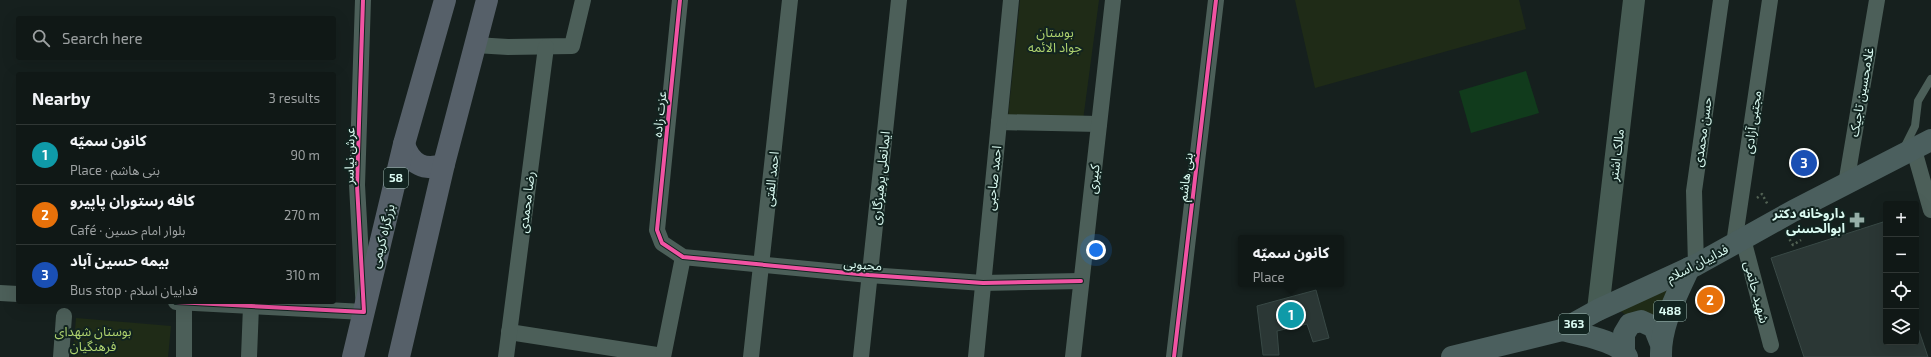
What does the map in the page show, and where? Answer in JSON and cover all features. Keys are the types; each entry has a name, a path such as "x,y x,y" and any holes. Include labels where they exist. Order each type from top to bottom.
{"highway":[{"name":"بزرگراه کریمی","path":"353,357 404,144 445,0"},
{"path":"399,357 444,164 487,0"},
{"path":"404,144 407,153 418,165 431,168 444,164"}],"main road":[{"name":"مالک اشتر","path":"1598,310 1634,0"},
{"name":"فداییان اسلام","path":"1452,357 1562,330 1598,310 1692,267 1846,184 1915,149"},
{"name":"488","path":"1660,350 1668,315 1692,267"},
{"path":"1625,354 1624,334 1630,324 1641,321 1654,327 1660,350"},
{"path":"1562,330 1602,340 1625,354"}],"street":[{"name":"عرش نیاسر","path":"363,0 357,185 364,312"},
{"path":"475,45 508,47 572,46 583,0"},
{"name":"عزت زاده","path":"657,230 680,0"},
{"name":"احمد الفتی","path":"752,357 790,0"},
{"name":"ایمانعلی پرهیزگاری","path":"861,357 899,0"},
{"name":"احمد صاحبی","path":"976,357 1011,0"},
{"name":"کبیری","path":"1073,357 1113,0"},
{"name":"بنی هاشم","path":"1174,357 1216,0"},
{"name":"حسن محمدی","path":"1692,267 1694,191 1721,0"},
{"name":"مجتبی آزادی","path":"1738,242 1770,0"},
{"name":"غلامحسین تاجیک","path":"1846,184 1877,0"},
{"name":"رضا محمدی","path":"506,357 546,46"},
{"path":"999,122 1099,124"},
{"path":"1915,149 1931,210"},
{"name":"محبوبی","path":"657,230 662,244 683,257 869,275 983,283 1081,281"},
{"name":"شهید حاتمی","path":"1738,242 1771,345"},
{"path":"509,332 663,356 683,257"},
{"path":"0,298 0,293 16,294"},
{"path":"184,304 184,357"},
{"path":"218,304 364,312"},
{"path":"249,357 251,306"},
{"path":"61,357 64,316"}],"lane":[{"path":"1915,149 1915,126 1918,101 1931,79"}],"path":[{"path":"1755,199 1762,194"},
{"path":"1793,245 1801,240"}],"green space":[{"name":"بوستان جواد الائمه","path":"1020,0 1099,0 1083,120 1008,118"},
{"path":"1295,0 1519,0 1526,29 1315,88"},
{"path":"1674,282 1660,353 1640,326 1618,309"},
{"name":"بوستان شهدای فرهنگیان","path":"76,318 171,326 168,357 73,357"}],"shaded area":[{"path":"1526,71 1539,113 1471,133 1459,91"}],"building":[{"path":"1883,222 1883,345 1919,345 1919,331 1928,357 1804,357 1771,258"},
{"path":"1316,290 1329,338 1313,342 1307,324 1277,331 1279,355 1263,355 1257,306"}],"cycle path":[{"path":"214,304 364,312 357,185 363,0"},
{"path":"680,0 657,230 662,243 683,257 869,275 983,283 1081,281"},
{"path":"1174,357 1216,0"}],"place":[{"name":"بیمه حسین آباد","path":"1804,163"},
{"name":"داروخانه دکتر ابوالحسنی","path":"1857,220"},
{"name":"کافه رستوران پاپیرو","path":"1710,300"},
{"name":"کانون سمیّه","path":"1291,315"}]}
